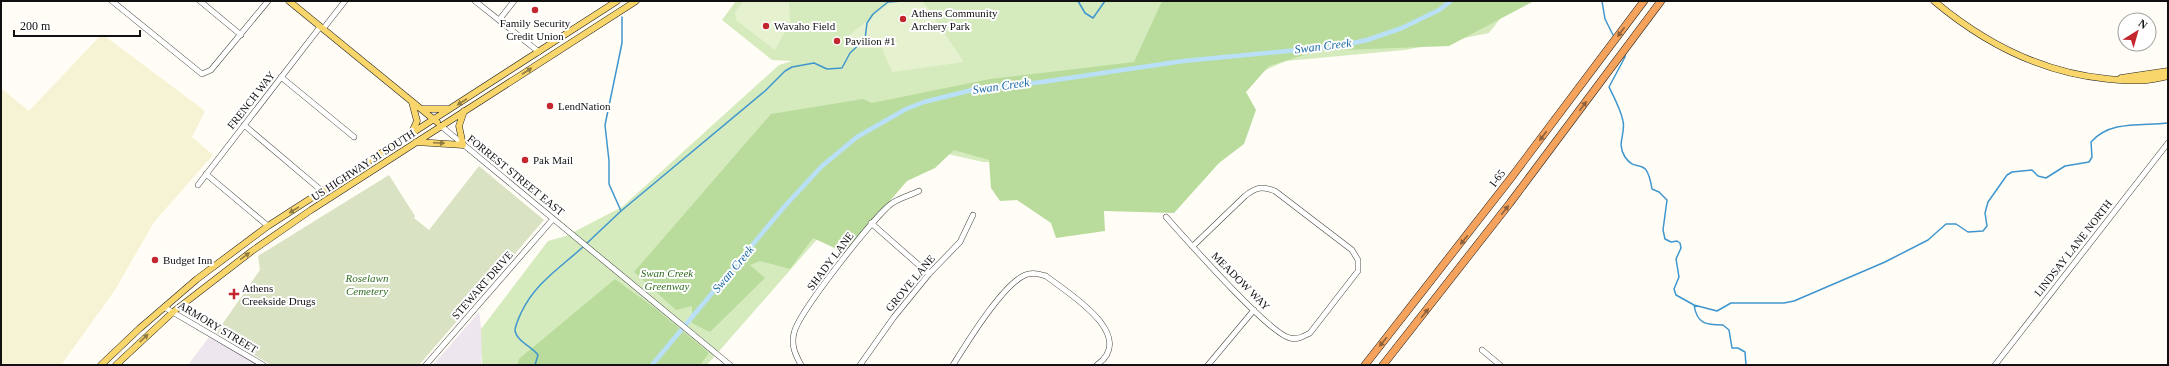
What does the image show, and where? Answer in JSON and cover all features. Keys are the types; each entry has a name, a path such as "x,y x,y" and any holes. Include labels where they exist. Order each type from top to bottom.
{"highway":[{"name":"I-65","path":"1365,365 1506,184 1644,1"},
{"path":"1383,365 1510,203 1661,1"}],"main road":[{"name":"FORREST STREET EAST","path":"289,1 441,126"},
{"name":"US HIGHWAY 31 SOUTH","path":"101,365 164,307 217,263 268,226 617,1"},
{"name":"US HIGHWAY 31 SOUTH","path":"116,365 173,312 252,251 416,142 636,1"},
{"path":"1934,1 1971,29 2025,59 2068,73 2140,82 2168,76"},
{"path":"2118,80 2168,71"},
{"path":"410,134 417,122 412,102"},
{"path":"422,109 450,109"},
{"path":"416,142 463,145 459,126 464,111"}],"street":[{"path":"112,1 202,74 211,70 268,1"},
{"path":"200,1 241,35"},
{"name":"FRENCH WAY","path":"198,185 281,77 344,1"},
{"path":"475,1 538,52"},
{"path":"499,20 514,1"},
{"path":"617,1 622,10"},
{"path":"281,77 354,137"},
{"path":"244,125 322,191"},
{"name":"FORREST STREET EAST","path":"441,126 676,322 730,365"},
{"name":"LINDSAY LANE NORTH","path":"1995,365 2168,143"},
{"path":"206,174 268,226"},
{"name":"MEADOW WAY","path":"1166,217 1193,246 1254,310 1281,333 1290,338 1301,338 1310,333 1353,279 1358,270 1358,260 1352,250 1275,191 1264,187 1253,189 1193,246"},
{"name":"SHADY LANE","path":"800,365 792,342 798,323 871,223 893,202 919,191"},
{"name":"GROVE LANE","path":"860,365 894,317 929,274 960,242 973,215"},
{"name":"STEWART DRIVE","path":"426,365 552,219"},
{"path":"871,223 929,274"},
{"path":"953,365 1008,288 1025,275 1036,273 1046,276 1104,324 1110,338 1109,348 1105,358 1097,365"},
{"name":"ARMORY STREET","path":"164,307 263,365"},
{"path":"1208,365 1254,310"},
{"path":"1482,350 1500,365"}],"shaded area":[{"path":"102,34 205,111 192,137 213,155 154,222 115,290 61,365 1,365 1,88 29,111"},
{"path":"479,312 483,340 481,365 433,365"},
{"path":"209,337 258,365 188,365"}],"green space":[{"name":"Swan Creek Greenway","path":"736,1 1514,1 1489,33 1405,50 1286,61 1058,162 983,162 926,149 868,181 707,365 482,365 481,329 548,241 566,236 622,207 779,65 792,61 772,60 722,20"},
{"name":"Wavaho Field","path":"744,1 789,1 790,22 775,50 736,20 735,12"},
{"name":"Athens Community Archery Park","path":"892,1 923,1 964,62 892,72 882,48 852,48 847,37"},
{"path":"1162,1 1534,1 1449,46 1317,51 1269,66 1246,92 1256,110 1244,144 1219,163 1174,213 1104,211 1105,231 1056,238 1051,223 1017,200 1000,201 991,188 989,160 954,150 935,168 907,181 845,253 813,238 790,269 760,261 750,265 765,278 710,332 692,323 692,306 676,310 634,272 771,114 863,99 872,103 990,79 1134,62"},
{"name":"Roselawn Cemetery","path":"479,166 544,220 419,365 271,365 216,333 260,270 258,256 389,175 415,216 414,218 429,230"},
{"path":"615,279 656,309 709,353 700,365 517,365 519,359"}],"waterway":[{"path":"586,244 621,211 765,91 785,71 792,67 814,63 827,69 842,68 850,53 865,39 867,23 873,14 888,2 903,1"},
{"path":"1078,1 1085,13 1093,18 1105,1"},
{"name":"Swan Creek","path":"652,365 784,207 822,166 857,137 906,109 924,102 976,89 1042,82 1183,61 1340,46 1367,40 1402,28 1439,10 1451,1"},
{"path":"1602,1 1605,19 1613,35"},
{"path":"621,211 609,184 609,161 605,125 622,43 622,17"},
{"path":"1625,53 1625,57 1609,87 1619,108 1623,121 1624,126 1621,143 1622,152 1629,162 1633,165 1641,166 1647,171 1652,189 1659,192 1667,200 1663,230 1665,239 1671,242 1677,241 1680,243 1681,248 1676,259 1679,277 1674,289 1676,295 1694,305 1717,311 1731,303 1784,303 1794,301 1885,262 1928,240 1946,224 1956,224 1968,232 1983,231 1987,226 1985,213 1988,202 2007,175 2012,172 2032,170 2038,176 2046,178 2065,166 2089,162 2092,157 2091,142 2107,130 2127,125 2168,123"},
{"path":"535,365 538,355 516,335 515,331 517,322 533,293 557,269 584,246"},
{"path":"1694,305 1695,311 1700,320 1707,324 1723,325 1729,330 1732,348 1738,348 1745,352 1746,365"}],"place":[{"name":"Family Security Credit Union","path":"535,10"},
{"name":"Athens Community Archery Park","path":"903,19"},
{"name":"Wavaho Field","path":"766,26"},
{"name":"Pavilion #1","path":"837,41"},
{"name":"LendNation","path":"550,106"},
{"name":"Pak Mail","path":"525,160"},
{"name":"Budget Inn","path":"155,260"},
{"name":"Athens Creekside Drugs","path":"234,294"}]}
